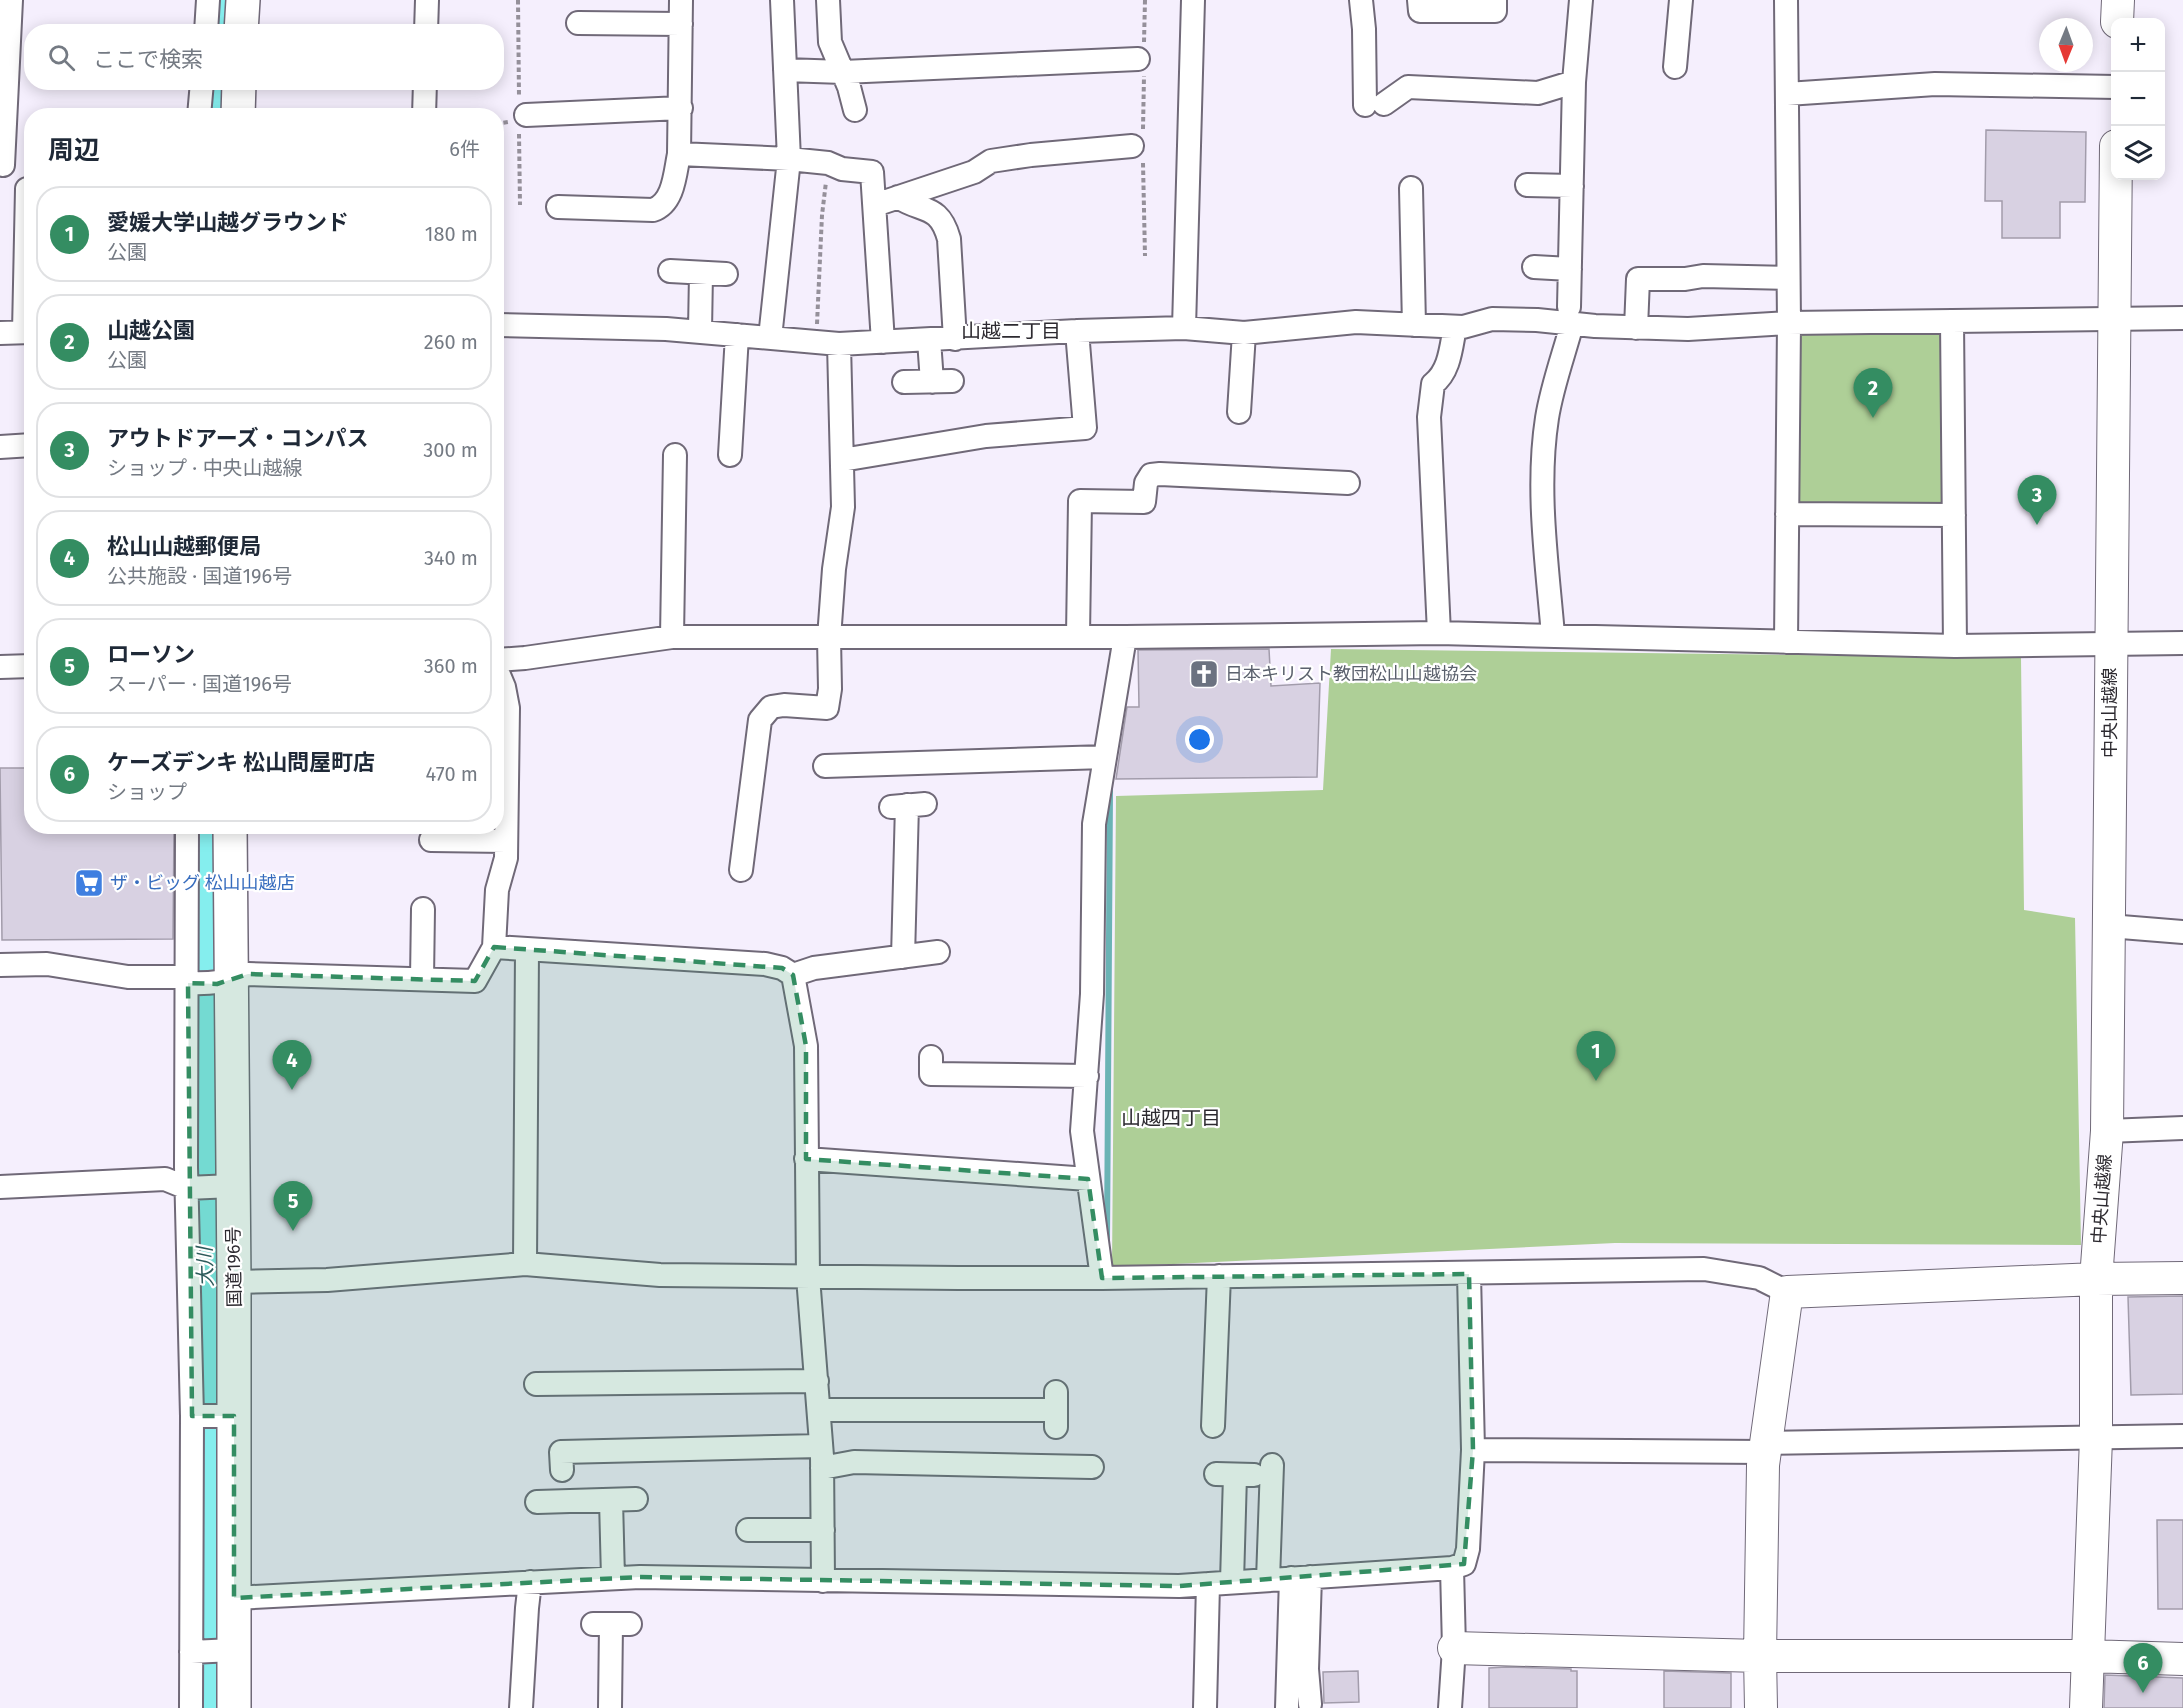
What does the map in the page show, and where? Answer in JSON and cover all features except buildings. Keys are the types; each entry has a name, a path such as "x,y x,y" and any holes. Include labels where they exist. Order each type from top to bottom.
{"highway":[{"path":"242,24 243,0"},
{"path":"238,108 239,90"},
{"name":"国道196号","path":"229,834 204,982 206,1187 234,1282 210,1416 234,1598 209,1651 234,1708"}],"street":[{"path":"3,165 11,0"},
{"path":"206,24 208,0"},
{"path":"426,24 427,0"},
{"path":"558,207 653,210 661,207 668,199 679,154 681,0"},
{"path":"771,338 789,159 782,0"},
{"path":"828,0 830,42 843,72 855,110"},
{"path":"1184,328 1193,0"},
{"path":"1361,0 1374,104 1420,80 1538,93 1574,82"},
{"path":"1419,0 1420,11 1495,11 1495,0"},
{"path":"1553,635 1543,502 1543,459 1547,416 1571,316 1574,82 1581,0"},
{"path":"1675,67 1681,0"},
{"path":"1786,0 1789,323 1786,642"},
{"path":"2117,18 2118,0"},
{"path":"578,23 681,24"},
{"path":"785,70 843,72 1138,59"},
{"path":"1786,94 1935,84 2111,87"},
{"path":"200,108 201,90"},
{"path":"424,108 425,90"},
{"path":"526,114 681,108"},
{"path":"874,205 974,172 991,161 1132,146"},
{"path":"679,154 789,159 828,163 842,169 872,172 883,342"},
{"name":"中央山越線","path":"2086,1708 2096,1438 2096,1279 2107,1131 2115,180"},
{"path":"1527,185 1572,186"},
{"path":"1411,188 1414,325"},
{"path":"898,197 908,204 921,206 935,214 945,225 955,339"},
{"path":"1534,267 1570,269"},
{"path":"670,271 726,274"},
{"path":"700,332 701,273"},
{"path":"1636,328 1638,279 1685,279 1703,276 1788,278"},
{"path":"504,325 700,332 828,343 1184,328 1244,333 1356,322 1455,327 1492,319 1537,320 1571,316 1636,328 1688,329 1789,323 2183,318"},
{"path":"1952,321 1955,646"},
{"path":"1439,633 1429,417 1433,384 1447,366 1455,327"},
{"path":"842,460 986,436 1085,429 1077,331"},
{"path":"0,333 24,332"},
{"path":"1239,412 1244,333"},
{"path":"730,455 737,335"},
{"path":"904,382 942,382 929,340"},
{"path":"741,870 760,720 771,707 784,705 827,708 830,689 834,569 843,507 842,460 828,343"},
{"path":"0,447 24,446"},
{"path":"672,637 675,455"},
{"path":"1078,636 1080,501 1144,502 1146,483 1151,475 1160,474 1348,483"},
{"path":"1787,513 1954,515"},
{"path":"504,659 672,637 1125,637 1439,633 1955,646 2183,643"},
{"path":"1102,1278 1082,1131 1092,994 1094,824 1125,637"},
{"path":"0,667 24,666"},
{"path":"504,687 508,708 504,742"},
{"path":"825,766 1105,757"},
{"path":"0,965 47,964 128,976 204,982 248,974 475,981 494,947 497,890 506,858 504,800"},
{"path":"903,957 908,805"},
{"path":"188,834 204,982 210,1416 209,1651 191,1708"},
{"path":"432,840 506,841"},
{"path":"422,979 423,909"},
{"path":"2109,927 2183,932"},
{"path":"494,947 765,964 782,968 794,975 814,968 938,952"},
{"path":"525,1264 527,949"},
{"path":"794,975 806,1046 808,1277 822,1457 823,1581"},
{"path":"931,1057 931,1074 1086,1076"},
{"path":"2107,1131 2183,1128"},
{"path":"806,1158 1088,1179"},
{"path":"0,1187 165,1179 206,1187"},
{"path":"234,1282 327,1280 525,1264 660,1275 808,1277 1102,1278 1704,1269 1759,1278 1787,1292 2096,1279 2183,1278"},
{"path":"234,1598 640,1577 1179,1586 1452,1568 1464,1564 1468,1549 1473,1450 1469,1274"},
{"path":"1213,1426 1219,1276"},
{"path":"1761,1708 1760,1656 1766,1448 1787,1292"},
{"path":"536,1384 817,1381"},
{"path":"819,1410 1056,1410"},
{"path":"1473,1450 1766,1448 2183,1436"},
{"path":"562,1470 561,1452 822,1457 854,1462 1092,1467"},
{"path":"1232,1582 1244,1472 1268,1580"},
{"path":"537,1502 636,1499"},
{"path":"611,1500 613,1578"},
{"path":"748,1530 823,1530"},
{"path":"1450,1708 1454,1648 1452,1568"},
{"path":"1300,1578 1310,1704"},
{"path":"1287,1708 1300,1578"},
{"path":"522,1708 530,1582"},
{"path":"1205,1708 1208,1584"},
{"path":"610,1708 611,1624"},
{"path":"1454,1648 1760,1656 2087,1656 2183,1659"}],"path":[{"path":"828,163 822,215 828,343"}],"highlighted area":[{"path":"494,947 782,968 793,975 806,1046 806,1159 1088,1179 1102,1278 1469,1274 1473,1450 1464,1564 1179,1586 640,1577 234,1598 234,1416 192,1416 188,983 217,984 248,974 475,981"}],"green space":[{"path":"1946,328 1948,509 1798,508 1799,329"},
{"path":"1331,649 2021,658 2024,910 2075,918 2081,1245 1615,1243 1112,1267 1116,796 1323,790"}],"waterway":[{"name":"大川","path":"220,24 221,0"},
{"name":"大川","path":"215,108 216,90"},
{"path":"1107,1240 1110,791"},
{"name":"大川","path":"206,834 203,1205 209,1388 207,1549 210,1620 209,1708"}],"place":[{"name":"山越公園","path":"1873,418"},
{"name":"アウトドアーズ・コンパス","path":"2037,525"},
{"name":"日本キリスト教団松山山越協会","path":"1204,674"},
{"name":"ザ・ビッグ 松山山越店","path":"89,883"},
{"name":"愛媛大学山越グラウンド","path":"1596,1081"},
{"name":"松山山越郵便局","path":"292,1090"},
{"name":"ローソン","path":"293,1231"},
{"name":"ケーズデンキ 松山問屋町店","path":"2143,1693"}],"district":[{"name":"山越二丁目","path":"1011,331"},
{"name":"山越四丁目","path":"1171,1118"}]}
